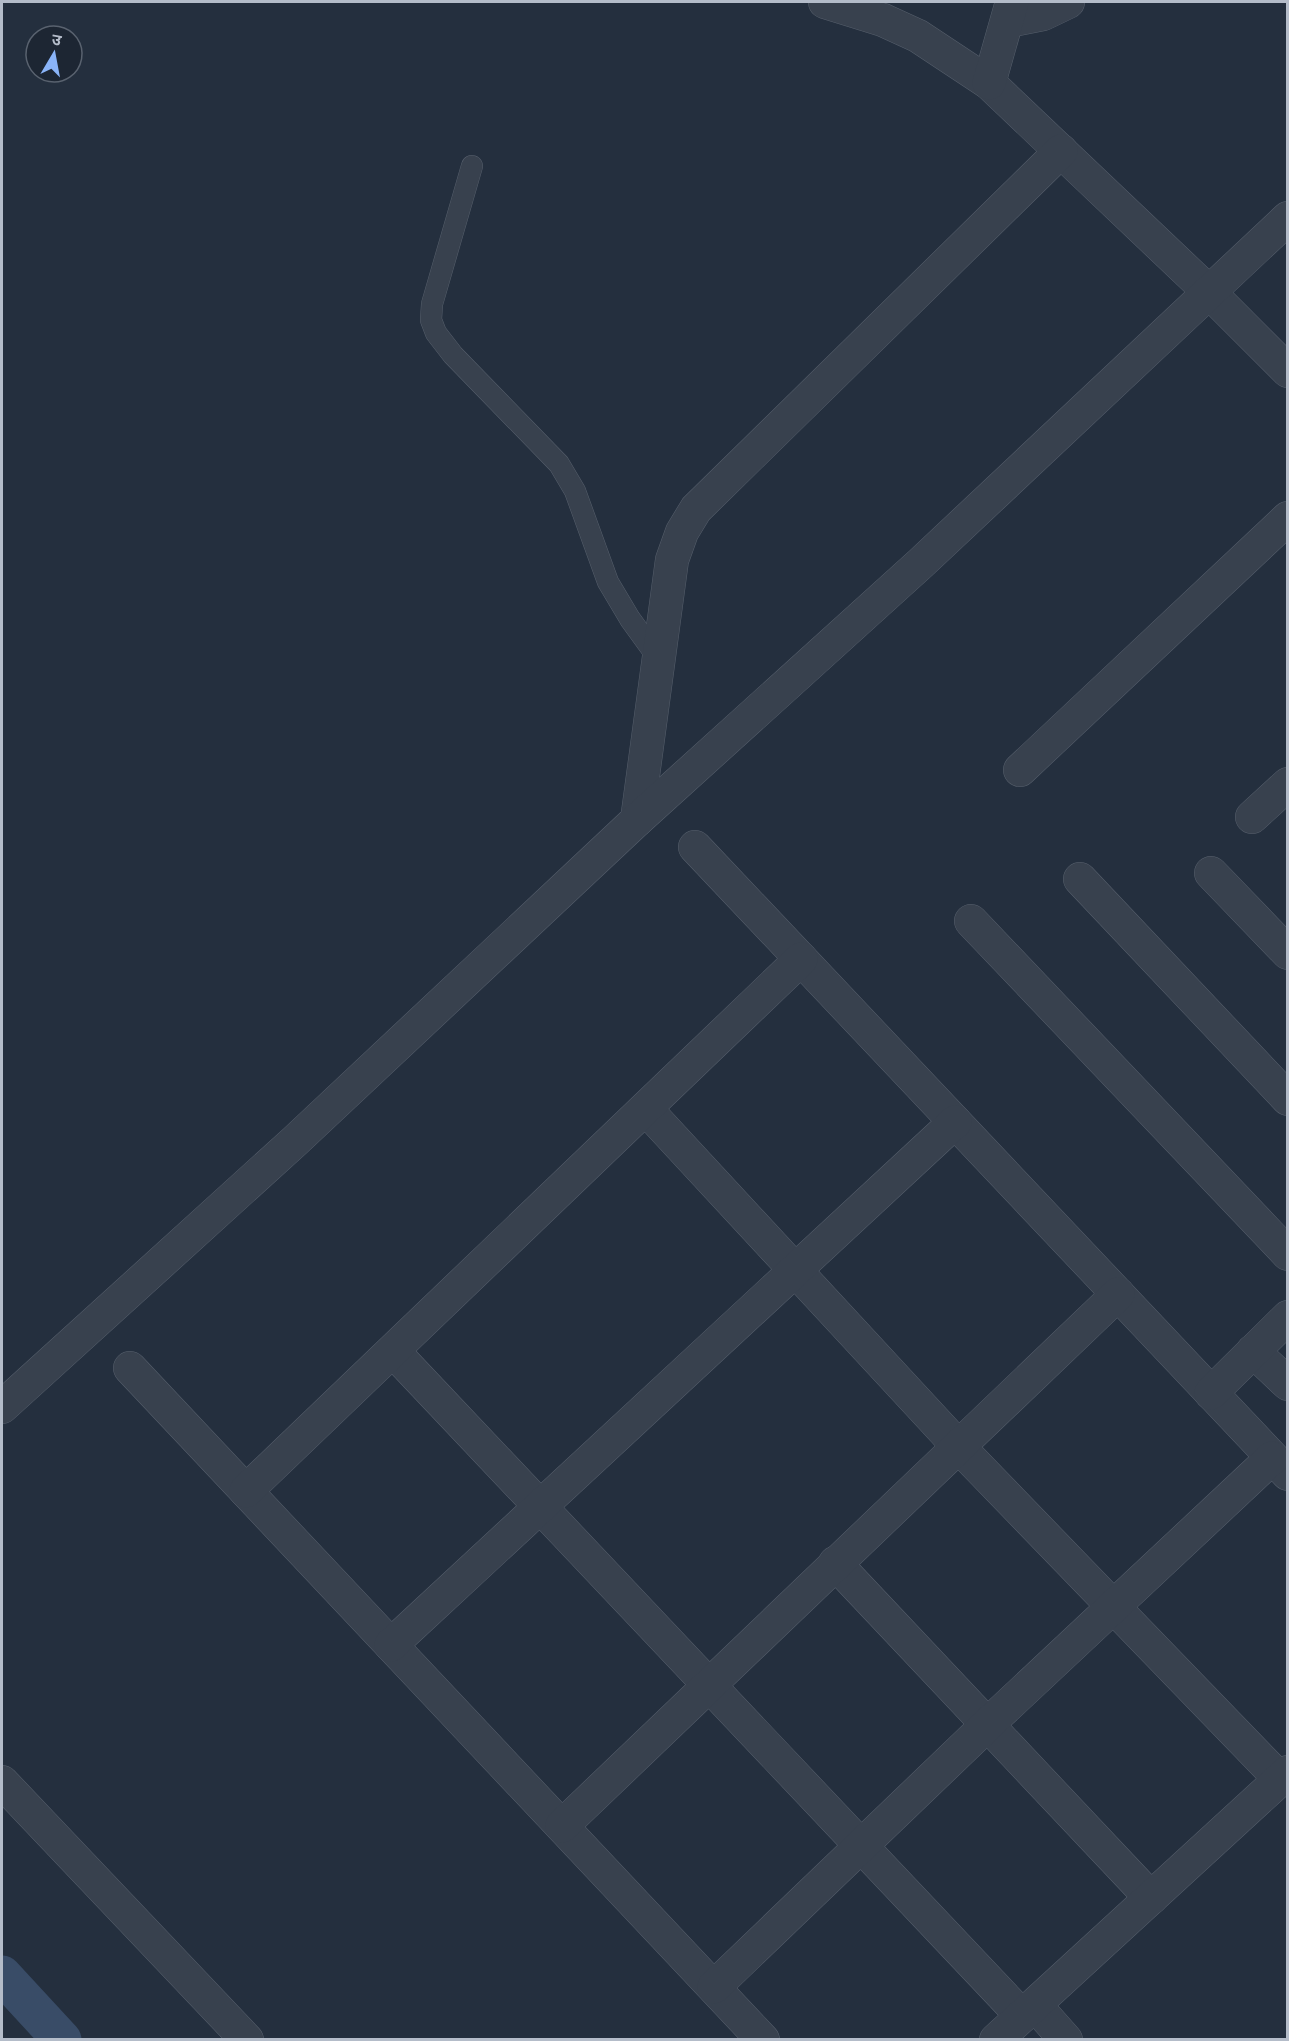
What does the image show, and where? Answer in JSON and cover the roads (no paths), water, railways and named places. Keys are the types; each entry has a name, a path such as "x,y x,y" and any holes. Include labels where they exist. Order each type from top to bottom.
{"street":[{"path":"825,2 883,20 918,36 999,92 1209,292 1287,371"},
{"path":"999,92 1010,11 1043,14 1068,2"},
{"path":"637,820 672,560 682,532 696,509 1061,151"},
{"path":"2,1407 295,1141 637,820 921,563 1287,218"},
{"path":"1020,770 1287,518"},
{"path":"1252,817 1287,784"},
{"path":"695,847 1280,1466 1113,1609 987,1725 714,1987"},
{"path":"1211,873 1287,953"},
{"path":"1080,879 1287,1098"},
{"path":"971,921 1287,1254"},
{"path":"246,1491 801,959"},
{"path":"646,1109 958,1446 1113,1609 1284,1776 996,2040"},
{"path":"392,1645 955,1122"},
{"path":"562,1826 1118,1294"},
{"path":"1211,1393 1287,1317"},
{"path":"393,1351 862,1847 1028,2010 1066,2040"},
{"path":"1253,1351 1287,1384"},
{"path":"130,1368 763,2040"},
{"path":"835,1563 1151,1898"},
{"path":"2,1782 247,2040"}],"lane":[{"path":"472,166 432,304 431,320 436,333 453,355 559,464 575,491 608,582 630,619 659,659"}],"waterway":[{"path":"2,1975 62,2040"}]}
